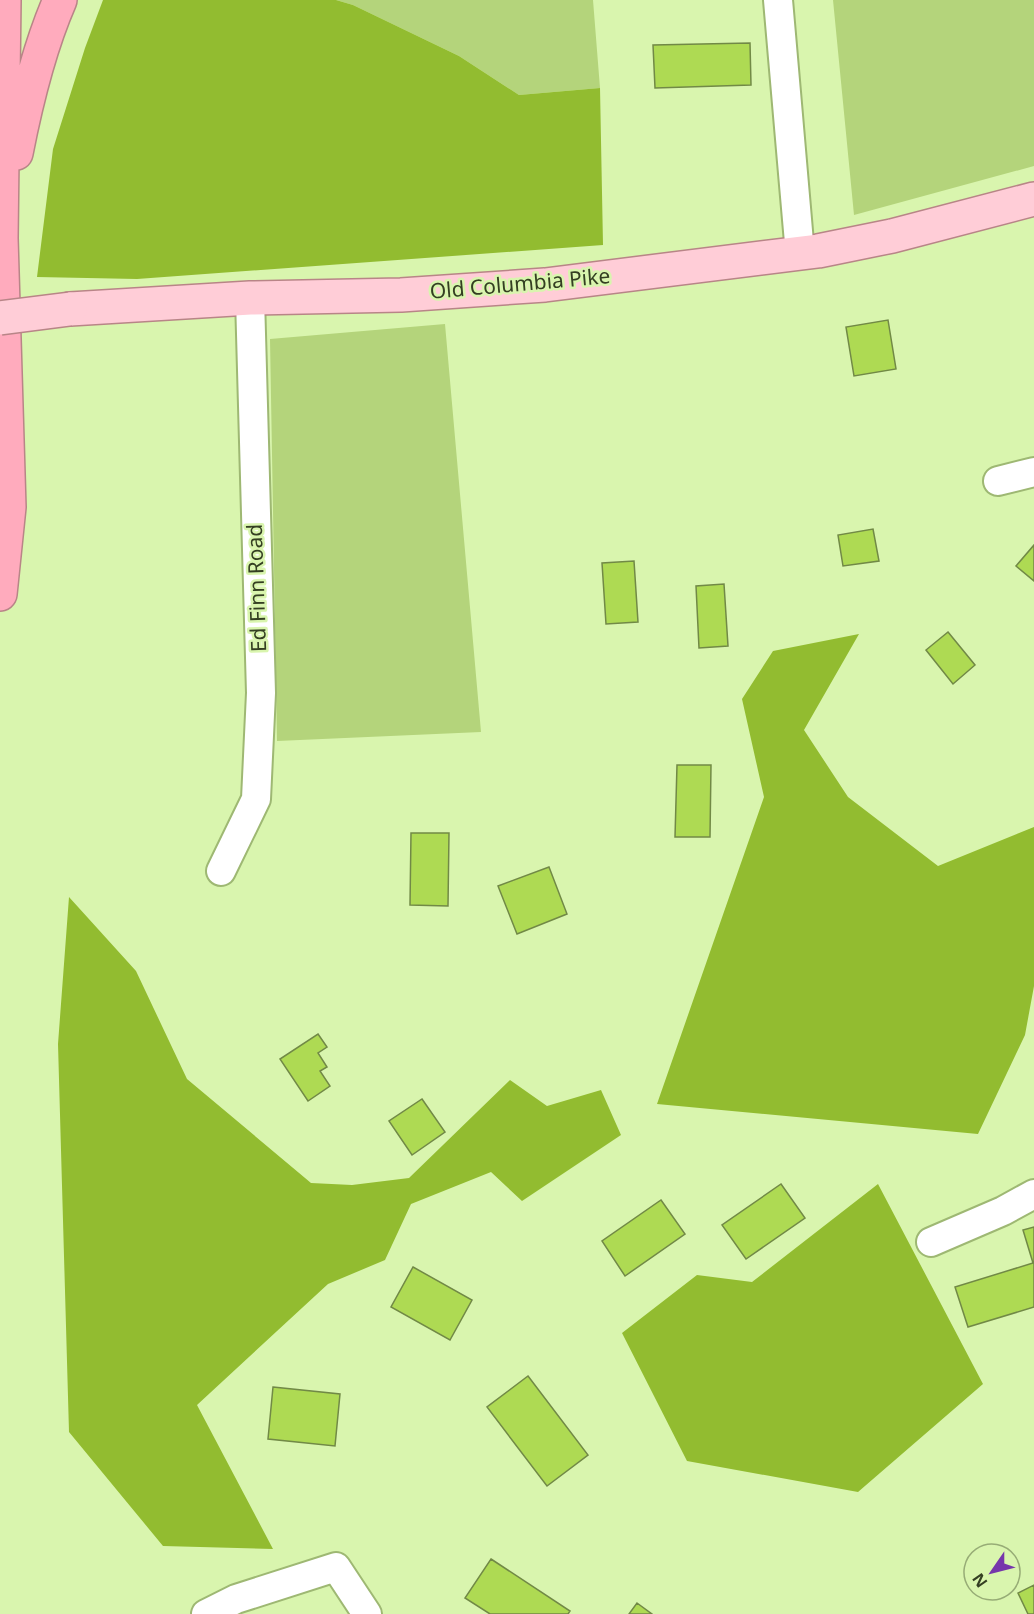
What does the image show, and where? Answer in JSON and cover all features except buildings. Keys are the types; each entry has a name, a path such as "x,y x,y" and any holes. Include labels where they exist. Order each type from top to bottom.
{"highway":[{"path":"0,594 9,507 1,238 4,0"},
{"path":"1,238 21,126 48,27 60,0"}],"main road":[{"name":"Old Columbia Pike","path":"0,318 70,309 249,298 401,295 545,285 800,254 892,236 1034,199"}],"street":[{"path":"778,0 800,254"},
{"name":"Ed Finn Road","path":"221,871 256,799 261,693 249,298"},
{"path":"998,481 1034,472"},
{"path":"931,1242 1003,1211 1034,1194"},
{"path":"206,1614 236,1599 336,1567 367,1614"}],"green space":[{"path":"103,0 336,0 353,5 459,56 519,95 600,88 603,245 137,279 37,277 53,149"},
{"path":"336,0 593,0 600,88 519,95 459,56 353,5"},
{"path":"833,0 1034,0 1034,166 854,215"},
{"path":"445,324 481,732 277,741 270,339"},
{"path":"859,634 804,730 848,797 938,866 1034,827 1034,986 1025,1035 978,1134 657,1104 764,797 742,699 773,651"},
{"path":"69,897 136,971 187,1079 311,1183 352,1185 409,1178 510,1080 547,1106 601,1090 621,1135 522,1201 491,1172 411,1204 385,1260 328,1284 197,1405 273,1549 163,1546 69,1432 58,1044"},
{"path":"878,1184 983,1384 858,1492 687,1461 622,1333 697,1275 752,1282"}]}
